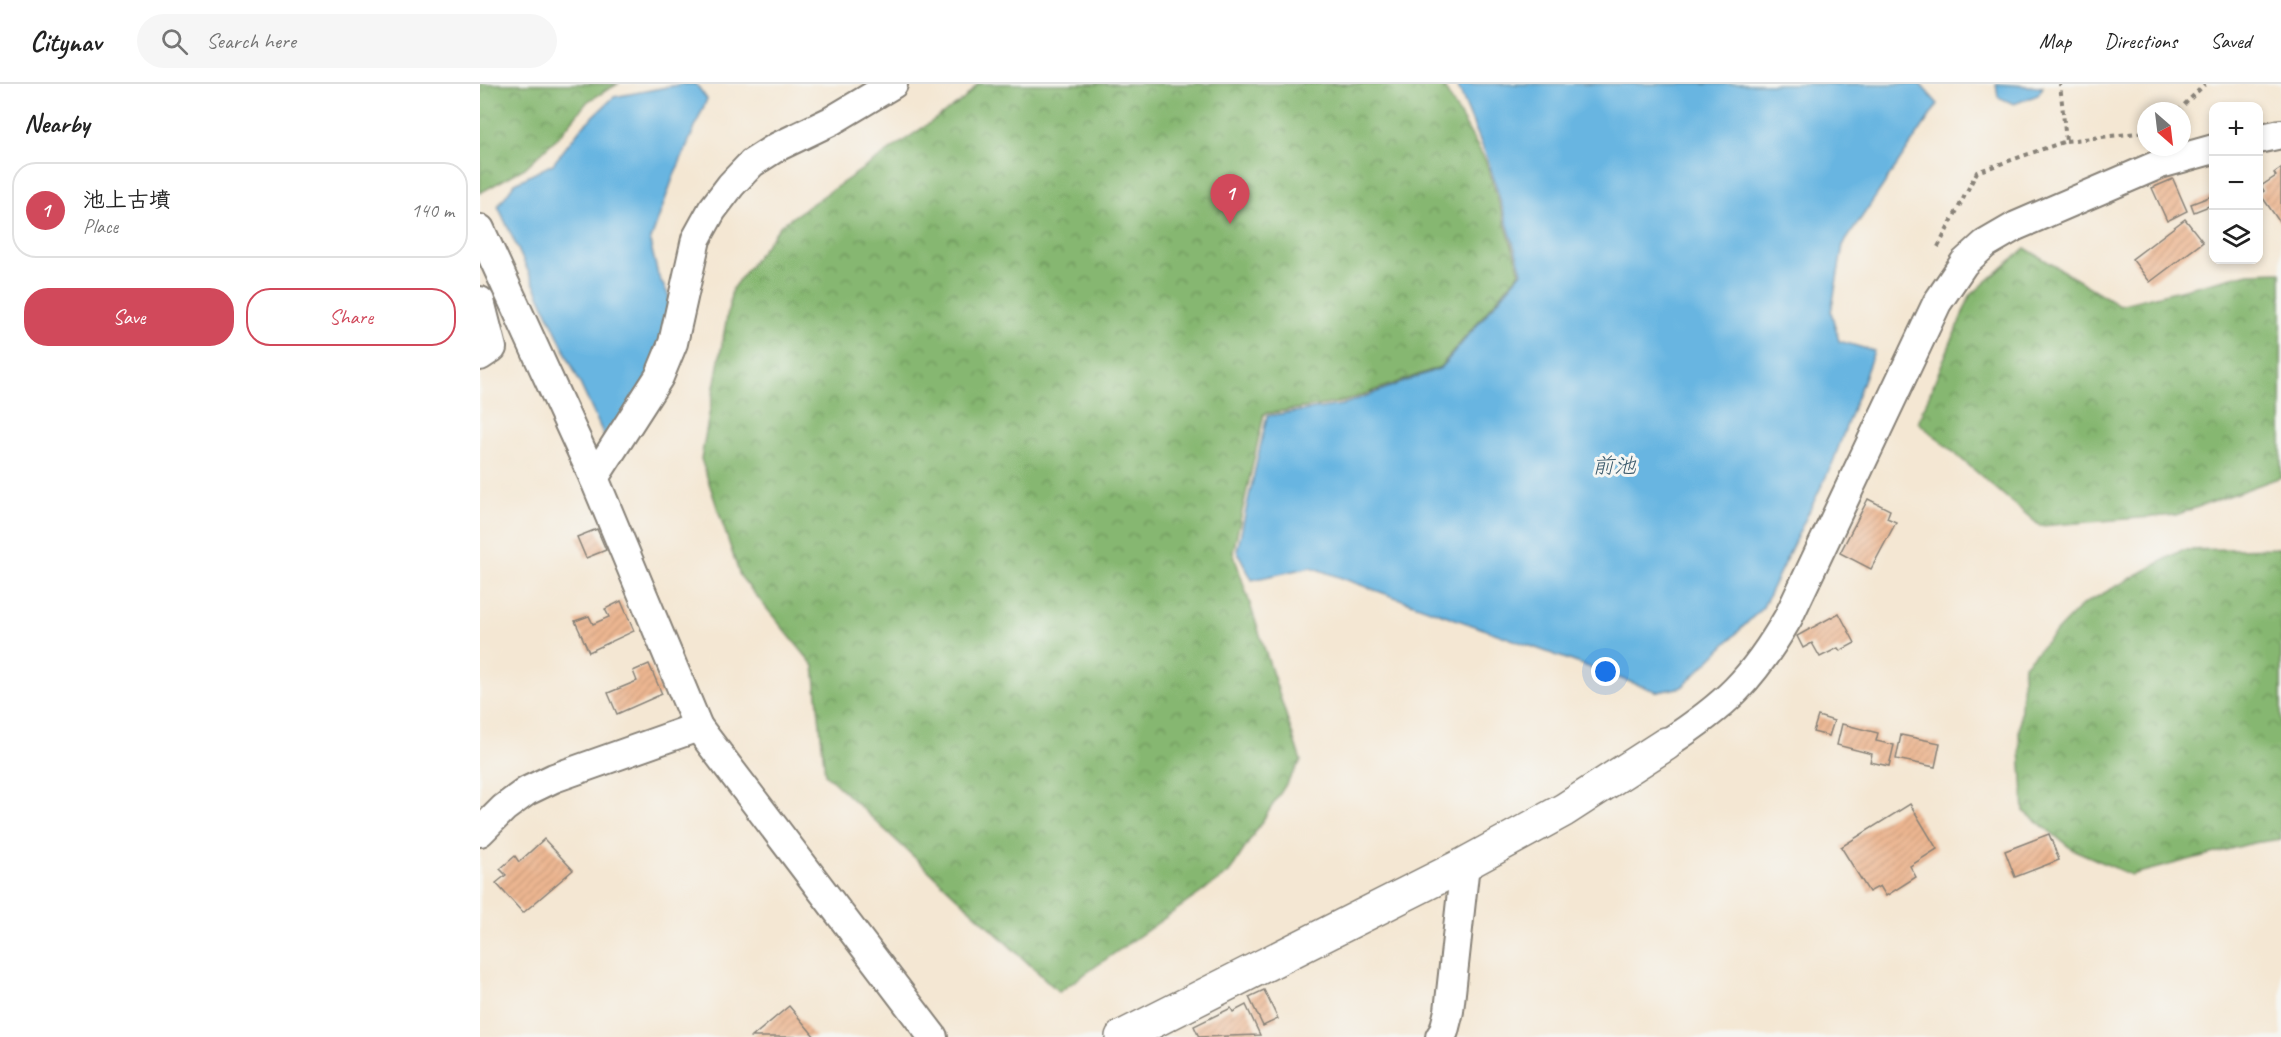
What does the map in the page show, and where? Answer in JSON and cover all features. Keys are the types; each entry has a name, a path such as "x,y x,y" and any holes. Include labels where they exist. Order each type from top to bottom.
{"street":[{"path":"594,478 659,377 673,343 696,240 712,210 731,185 752,164 777,147 831,121 893,84"},
{"path":"2263,138 2281,134"},
{"path":"1141,1032 1466,864 1564,810 1707,718 1742,686 1770,648 1788,618 1937,303 1964,263 1985,244 2016,226 2151,168 2209,151"},
{"path":"482,243 594,478 698,727 933,1037"},
{"path":"480,301 492,348 480,357"},
{"path":"480,832 504,808 527,791 554,778 698,727"},
{"path":"1440,1037 1449,1011 1466,864"}],"path":[{"path":"2060,84 2066,141"},
{"path":"2187,102 2205,84"},
{"path":"1935,253 1977,172 2066,141 2137,133"}],"green space":[{"path":"480,84 618,84 588,101 560,135 525,168 480,193"},
{"path":"978,84 1442,84 1486,161 1520,272 1440,367 1343,402 1264,414 1233,552 1301,761 1229,873 1059,992 825,774 814,666 740,576 701,459 732,289 781,225 963,100"},
{"path":"2025,248 2119,305 2249,273 2281,272 2281,477 2176,515 2040,526 1918,422 1970,296"},
{"path":"2281,548 2281,839 2253,843 2131,875 2072,849 2024,811 2019,734 2024,665 2082,605 2182,550"}],"water":[{"path":"683,84 696,84 707,99 673,178 650,242 658,275 669,296 661,364 607,442 498,206 515,183 553,164 581,128 614,97"},
{"name":"前池","path":"1457,84 1920,84 1938,104 1843,245 1831,312 1839,341 1874,351 1833,462 1763,607 1682,687 1658,692 1311,567 1252,580 1237,551 1267,416 1342,405 1441,368 1522,272 1488,160"},
{"path":"1996,84 2043,87 2038,95 2014,104 1998,97"}],"building":[{"path":"2281,168 2281,224 2263,198 2263,185 2276,176 2274,173"},
{"path":"2173,179 2187,211 2167,221 2152,188"},
{"path":"2209,197 2209,206 2194,212 2191,204"},
{"path":"2185,219 2203,242 2150,282 2132,259"},
{"path":"1868,499 1890,510 1887,518 1896,522 1871,569 1840,553"},
{"path":"597,529 606,550 586,558 577,537"},
{"path":"621,601 634,631 589,652 575,621 589,616 593,624 609,617 605,609"},
{"path":"1839,613 1855,643 1840,651 1838,648 1820,657 1812,643 1803,648 1797,636"},
{"path":"649,664 662,694 617,714 608,693 637,681 633,671"},
{"path":"1818,716 1834,721 1829,736 1813,732"},
{"path":"1842,724 1878,733 1876,741 1894,745 1889,766 1870,762 1872,754 1837,745"},
{"path":"1901,735 1940,743 1935,767 1896,759"},
{"path":"1910,804 1937,849 1910,866 1916,877 1886,896 1880,886 1869,892 1841,847"},
{"path":"2049,834 2059,860 2015,877 2005,851"},
{"path":"544,839 573,870 523,913 496,883 506,875 500,869 515,856 519,862"},
{"path":"1264,990 1278,1019 1263,1026 1249,997"},
{"path":"1246,1005 1260,1035 1199,1037 1194,1026 1231,1008 1233,1012"},
{"path":"789,1006 815,1037 752,1037"}],"place":[{"name":"池上古墳","path":"1230,224"}]}
